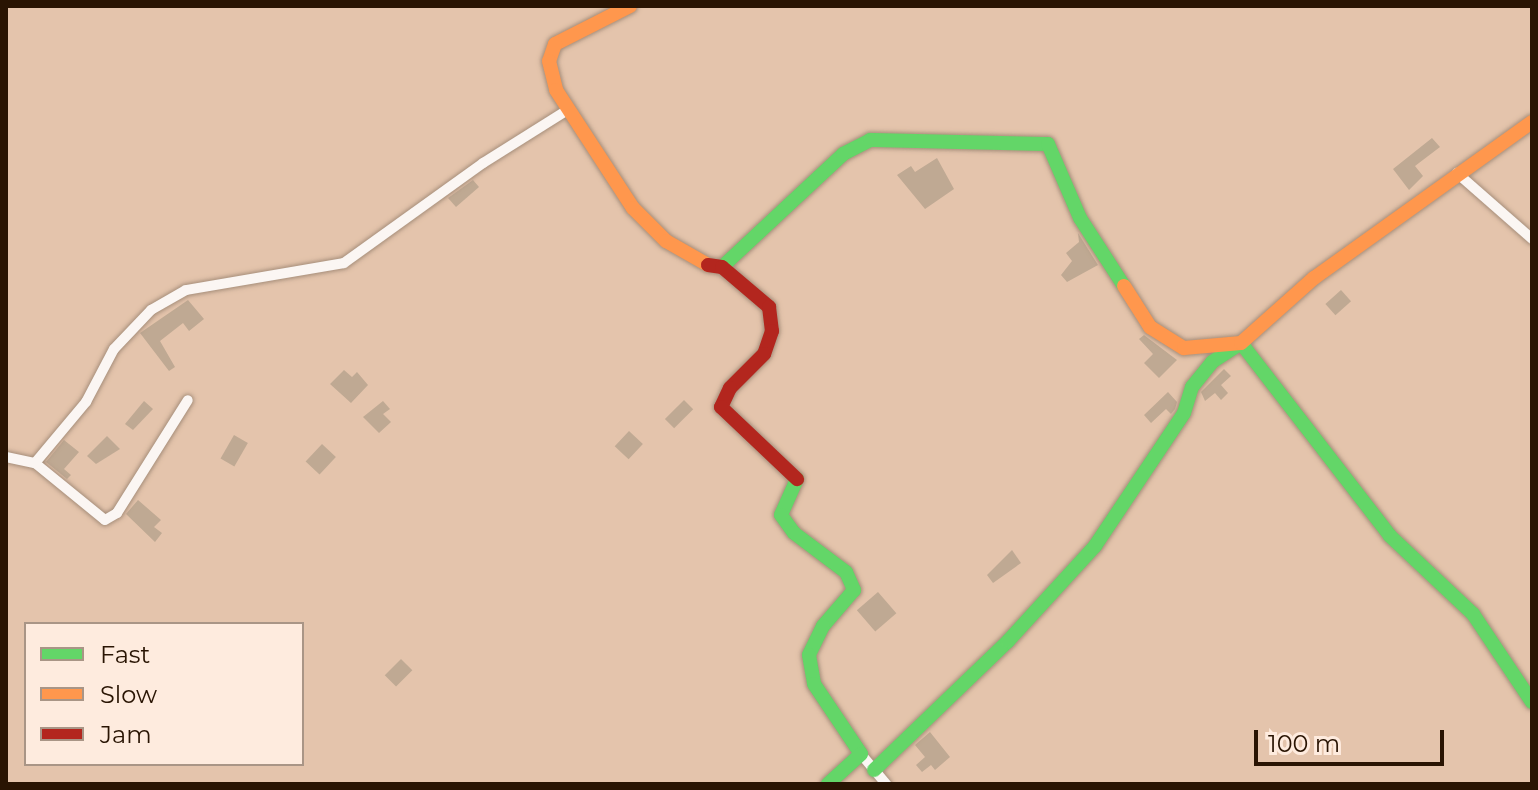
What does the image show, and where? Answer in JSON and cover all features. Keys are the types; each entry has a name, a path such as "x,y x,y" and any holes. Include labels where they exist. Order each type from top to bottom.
{"street":[{"path":"630,6 555,44 549,61 566,111 644,219 704,265 722,267 769,307 772,331 764,354 730,388 721,407 798,477 781,515 794,533 846,572 854,590 823,626 809,655 814,684 861,754 886,784"},
{"path":"35,463 86,402 114,349 151,310 186,290 344,263 483,163 566,111"},
{"path":"874,770 1008,641 1095,546 1184,413 1192,387 1212,362 1241,343 1314,278 1532,122"},
{"path":"722,267 843,154 870,140 1048,144 1080,218 1150,327 1184,348 1241,343"},
{"path":"1457,173 1532,239"},
{"path":"1241,343 1390,536 1473,614 1532,702"},
{"path":"6,457 35,463 105,520 117,513 188,400"},
{"path":"828,784 861,754"}],"building":[{"path":"1432,138 1440,147 1415,166 1423,176 1409,190 1393,169"},
{"path":"937,158 954,189 925,209 897,175 911,166 915,172"},
{"path":"473,180 479,187 456,207 448,198"},
{"path":"1078,233 1098,265 1067,282 1061,275 1072,261 1066,253 1079,242"},
{"path":"1341,290 1351,301 1335,315 1325,304"},
{"path":"188,300 204,319 189,331 183,323 160,341 175,367 169,371 140,333"},
{"path":"1144,335 1177,360 1159,378 1144,363 1153,354 1139,339"},
{"path":"1224,369 1231,376 1221,385 1228,393 1221,400 1215,393 1205,401 1201,392"},
{"path":"344,370 352,377 357,372 368,385 351,403 330,384"},
{"path":"1168,392 1177,402 1175,409 1171,414 1166,409 1151,423 1144,415"},
{"path":"684,400 693,409 674,428 665,419"},
{"path":"144,401 153,409 133,430 125,424"},
{"path":"383,401 390,409 383,414 391,422 379,433 363,417"},
{"path":"629,431 643,444 629,459 615,446"},
{"path":"234,435 248,443 234,466 220,458"},
{"path":"107,436 120,449 96,464 87,456"},
{"path":"64,440 79,452 64,469 71,475 67,479 46,462"},
{"path":"322,444 336,457 320,475 306,462"},
{"path":"138,500 161,520 154,527 162,533 155,542 126,514"},
{"path":"1012,550 1021,563 993,583 987,575"},
{"path":"878,592 896,613 875,632 857,610"},
{"path":"401,659 412,670 396,687 385,675"},
{"path":"930,732 950,757 935,770 931,765 922,772 916,765 925,757 915,745"}],"traffic: fast":[{"path":"722,267 843,154 870,140 1048,144 1080,218 1124,286"},
{"path":"874,770 1008,641 1095,546 1184,413 1192,387 1212,362 1241,343 1390,536 1473,614 1532,702"},
{"path":"797,479 781,515 794,533 846,572 854,590 823,626 809,655 814,684 861,754 828,784"}],"traffic: slow":[{"path":"630,6 555,44 549,61 556,90 633,208 666,241 708,265"},
{"path":"1124,286 1150,327 1184,348 1241,343 1314,278 1532,122"}],"traffic: jam":[{"path":"708,265 722,267 769,307 772,331 764,354 730,388 721,407 797,479"}]}
